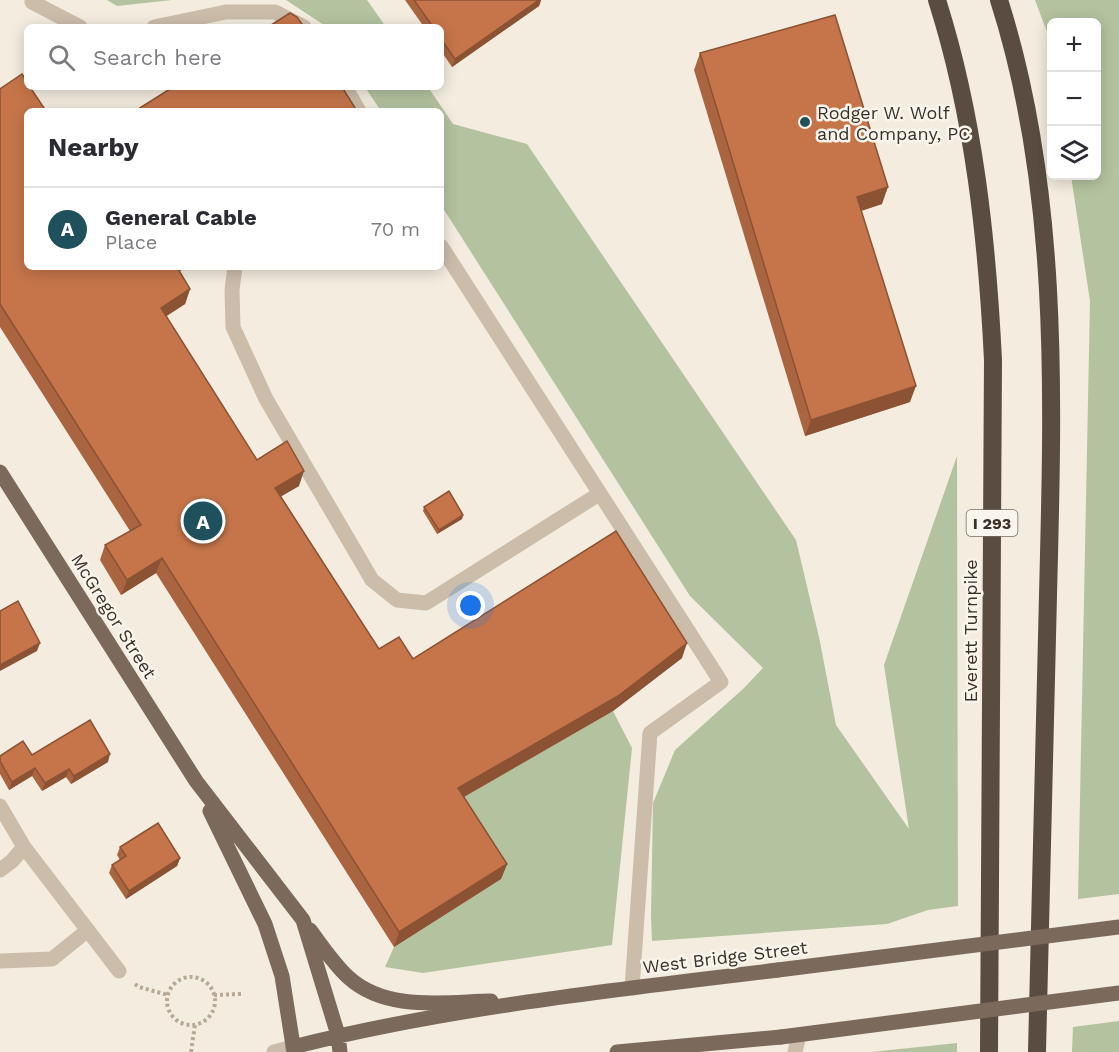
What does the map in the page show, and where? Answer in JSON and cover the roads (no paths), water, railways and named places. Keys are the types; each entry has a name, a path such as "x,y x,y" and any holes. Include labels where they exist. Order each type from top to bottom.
{"highway":[{"name":"Everett Turnpike","path":"937,0 962,93 974,159 990,304 993,372 989,1052"},
{"path":"999,0 1007,24 1028,121 1042,221 1052,410 1036,1052"}],"main road":[{"name":"McGregor Street","path":"0,472 196,781 303,920 338,1035 340,1052"},
{"name":"McGregor Street","path":"196,781 265,924 282,976 293,1049"},
{"path":"303,920 337,966 350,979 363,988 396,1001 551,999"},
{"name":"West Bridge Street","path":"293,1049 338,1035 372,1028 551,999 1119,927"},
{"path":"617,1052 721,1048 781,1037 1119,993"}],"street":[{"path":"32,2 74,24"},
{"path":"168,24 226,12 275,12 298,24"},
{"path":"347,90 357,108"},
{"path":"444,251 721,682 650,733 632,988"},
{"path":"235,270 232,290 233,327 266,399 372,580 397,600 426,603 599,494"},
{"path":"0,806 24,847 119,971"},
{"path":"0,870 12,861 24,847"},
{"path":"0,961 52,959 88,930"},
{"path":"795,1052 799,1035"},
{"path":"274,1052 293,1049"}],"place":[{"name":"Rodger W. Wolf and Company, PC","path":"805,122"},
{"name":"General Cable","path":"203,521"}]}
